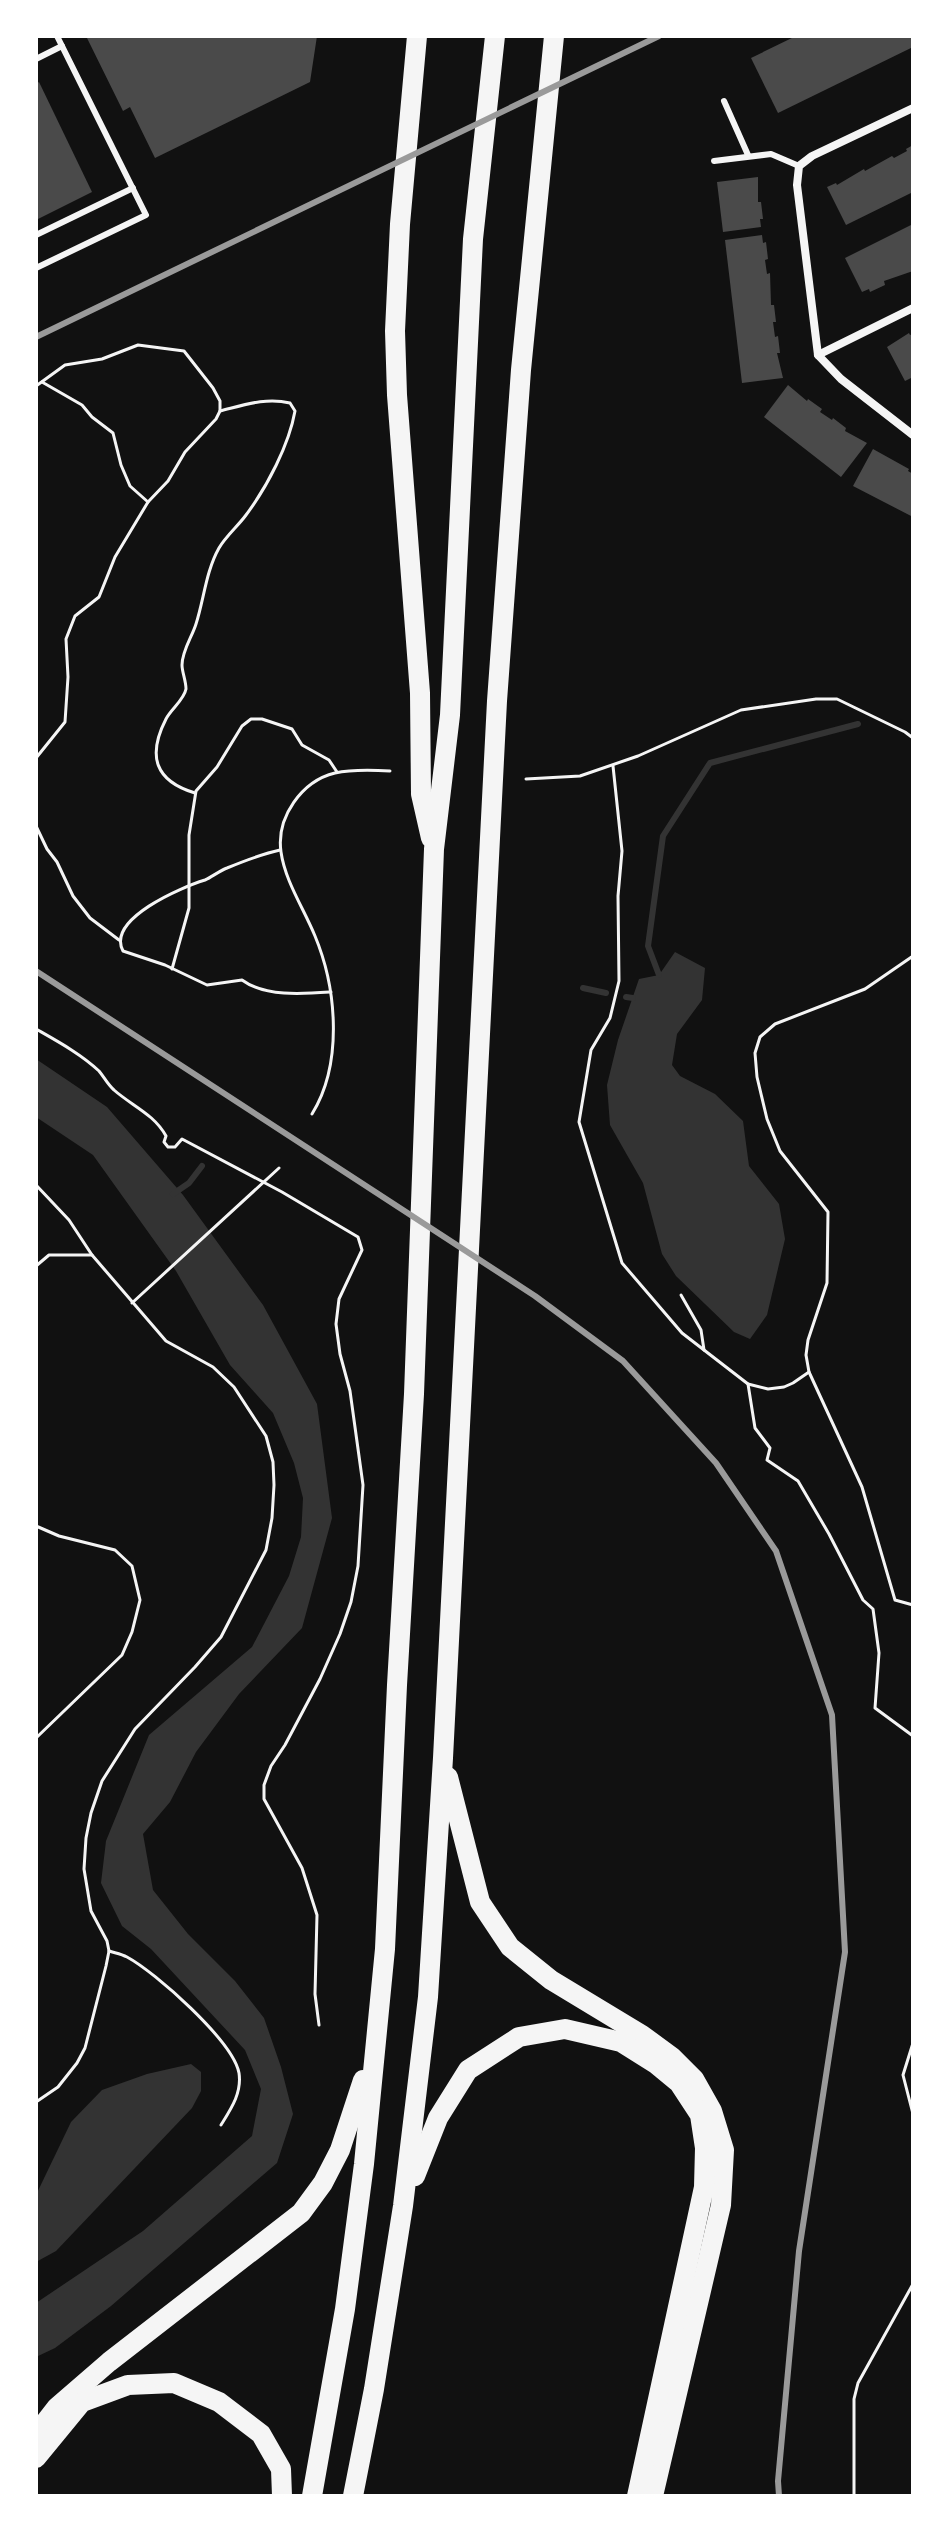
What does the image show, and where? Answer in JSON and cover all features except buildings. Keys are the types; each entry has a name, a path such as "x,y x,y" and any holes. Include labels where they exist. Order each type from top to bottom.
{"highway":[{"path":"417,36 401,199 395,331 397,395 420,693 421,794 434,849"},
{"path":"312,2496 345,2309 364,2164 385,1949 414,1394 434,849 450,715 473,239 495,36"},
{"path":"353,2496 374,2389 403,2206 428,1997 497,701 521,370 554,36"},
{"path":"443,1758 480,1902 510,1947 551,1980 642,2035 672,2057 694,2079 712,2111 724,2150 721,2205 653,2496"},
{"path":"403,2206 438,2118 468,2070 519,2037 565,2029 621,2042 679,2083 700,2115 705,2148 704,2187 637,2496"},
{"path":"36,2434 57,2407 109,2362 301,2213 323,2183 340,2150 374,2046"},
{"path":"36,2458 82,2402 128,2385 174,2383 219,2402 261,2434 281,2469 282,2496"}],"street":[{"path":"913,108 812,156 799,166 797,185 818,355 841,379 913,435"},
{"path":"818,355 913,308"}],"lane":[{"path":"36,268 146,215 57,36"},
{"path":"36,59 62,46"},
{"path":"724,101 748,155"},
{"path":"714,161 771,154 799,166"},
{"path":"36,235 133,188"}],"path":[{"path":"36,386 65,365 102,359 138,345 184,351 220,401 216,419 185,452 168,481 148,502 115,557 99,597 75,616 66,639 68,677 65,722 36,758"},
{"path":"42,382 82,405 113,433 130,486 148,502"},
{"path":"195,793 177,788 165,777 156,765 155,752 166,719 186,689 182,665 184,654 196,625 212,563 220,545 248,512 273,469 285,447 295,411 290,403 280,401 252,402 220,411"},
{"path":"526,779 580,776 613,766 741,710 816,699 837,699 913,738"},
{"path":"172,969 186,922 189,835 195,793 217,767 242,726 251,719 262,719 292,729 302,745 329,760 337,773"},
{"path":"613,766 622,851 618,896 619,981 610,1018 591,1050 579,1122 622,1263 682,1333 748,1384 768,1389 784,1387 809,1372"},
{"path":"312,1114 324,1090 330,1059 333,1034 331,992 319,946 280,850 282,828 291,806 314,783 337,773 390,771"},
{"path":"36,826 73,896 90,918 120,940 123,951 207,985 242,980 251,986 288,994 331,992"},
{"path":"120,940 133,916 189,884 258,855 280,850"},
{"path":"913,956 865,989 775,1024 760,1037 755,1053 767,1119 780,1151 828,1212 827,1283 808,1340 806,1355 809,1372 862,1487 895,1600 913,1605"},
{"path":"36,1029 65,1045 98,1071 115,1091 141,1108 162,1130 168,1147 175,1147 182,1139 358,1237 362,1250 339,1299 336,1324 350,1391 363,1485 358,1566 351,1602 340,1634 264,1785 264,1799 302,1868 317,1915 315,1994 319,2025"},
{"path":"132,1303 279,1168"},
{"path":"36,1185 69,1220 92,1255 166,1341 213,1367 234,1387 266,1436 273,1462 274,1485 266,1550 221,1637 135,1729 102,1781 91,1813 84,1869 91,1911 109,1951 85,2048 58,2087 36,2102"},
{"path":"36,1266 49,1255 92,1255"},
{"path":"681,1295 701,1330 704,1350"},
{"path":"748,1384 755,1428 770,1448 767,1460 798,1481 863,1600 873,1609 879,1652 875,1708 913,1736"},
{"path":"36,1526 59,1536 115,1550 132,1566 140,1600 122,1655 36,1738"},
{"path":"109,1951 124,1955 176,1994 230,2051 239,2071 239,2087 233,2107 221,2125"},
{"path":"913,2043 903,2075 913,2114"},
{"path":"854,2496 854,2399 858,2383 913,2284"}],"shaded area":[{"path":"675,952 705,968 702,1000 677,1034 672,1065 680,1076 715,1094 743,1121 749,1166 779,1204 785,1239 767,1315 750,1339 734,1332 676,1276 662,1254 643,1183 610,1125 607,1085 618,1040 639,979 659,975"},
{"path":"36,1059 107,1107 183,1195 263,1305 317,1404 332,1518 302,1628 239,1694 196,1752 170,1802 143,1834 153,1890 264,2018 293,2114 277,2163 111,2306 55,2348 36,2357 36,2303 143,2231 252,2136 261,2089 245,2050 151,1949 122,1926 101,1883 106,1841 149,1735 252,1647 289,1576 301,1537 303,1498 294,1463 273,1413 230,1365 176,1271 93,1155 36,1117"},
{"path":"191,2064 201,2072 201,2091 192,2108 56,2251 36,2262 36,2195 71,2122 102,2090 147,2074"}],"waterway":[{"path":"659,975 648,946 663,836 710,763 858,724"},
{"path":"583,988 606,993"},
{"path":"626,997 633,998"},
{"path":"173,1194 189,1183 202,1166"}],"railway":[{"path":"36,337 659,36"},
{"path":"36,971 535,1296 623,1361 716,1463 776,1551 832,1715 845,1952 799,2251 779,2496"}]}
